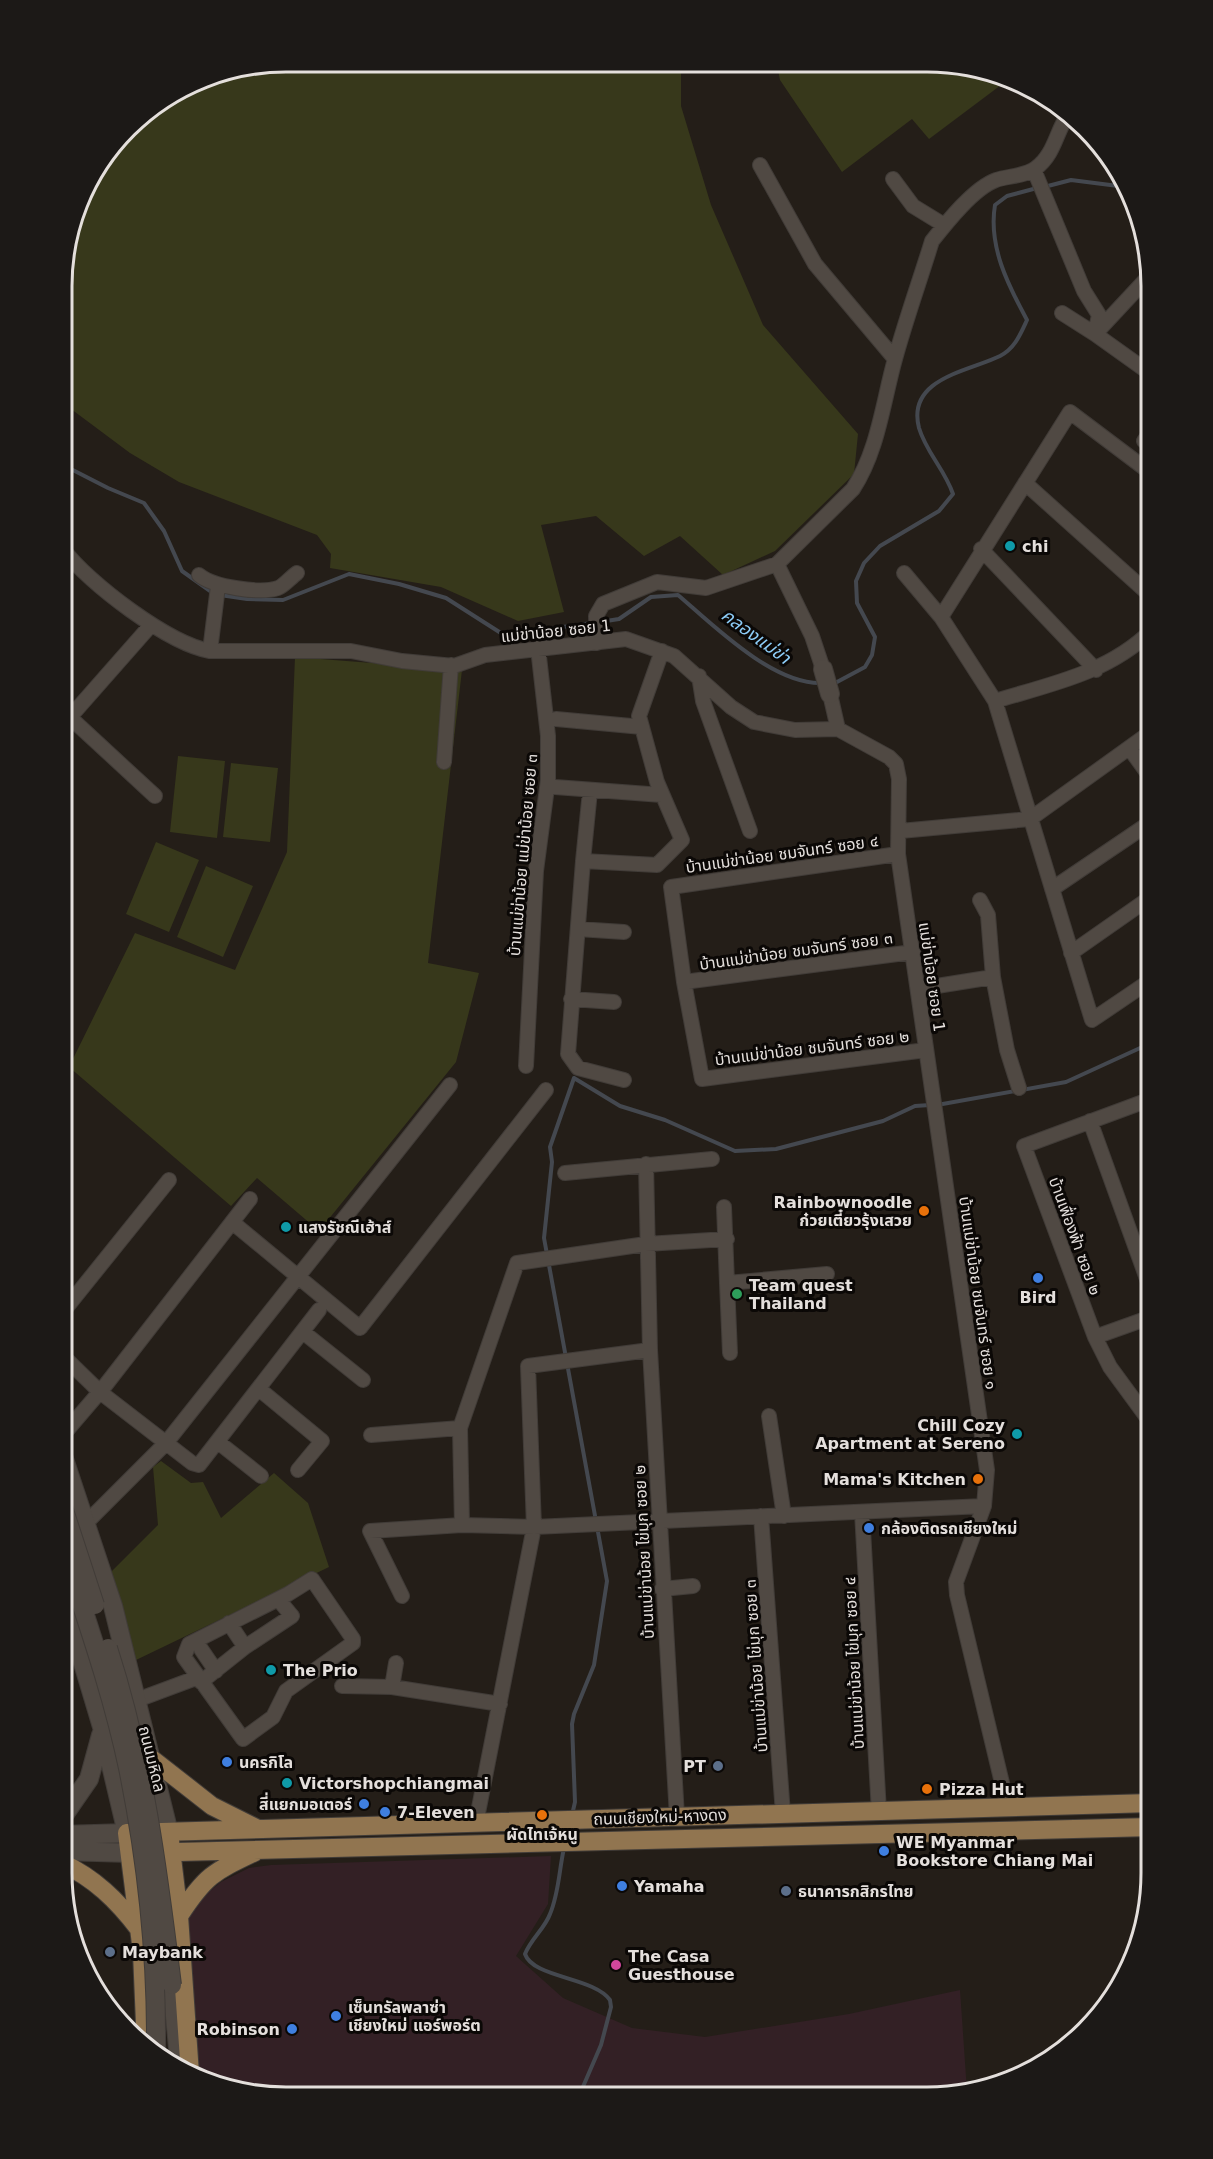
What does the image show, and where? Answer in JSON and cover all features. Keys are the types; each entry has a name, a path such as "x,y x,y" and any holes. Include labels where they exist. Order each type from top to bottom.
{"main road":[{"path":"823,669 830,694"},
{"name":"ถนนมหิดล","path":"72,1482 123,1640 169,1833 179,1916 189,2064"},
{"name":"ถนนมหิดล","path":"72,1535 117,1674 143,1773 155,1845 172,1985 170,2053"},
{"name":"ถนนมหิดล","path":"72,1576 103,1673 128,1768 145,1874 153,1954 156,2043"},
{"path":"72,1626 102,1727 131,1853 140,1930 145,2034"},
{"path":"80,1652 94,1664 108,1664 119,1655 123,1640"},
{"path":"72,1804 89,1779 102,1727"},
{"path":"152,1759 212,1806 258,1829"},
{"name":"ถนนเชียงใหม่-หางดง","path":"127,1833 1141,1803"},
{"path":"963,1810 964,1832"},
{"name":"ถนนเชียงใหม่-หางดง","path":"131,1853 1141,1827"},
{"path":"72,1835 127,1833"},
{"path":"179,1916 199,1885 213,1873 262,1848"},
{"path":"72,1851 131,1853"},
{"path":"72,1868 120,1903 140,1930"},
{"path":"172,1985 179,2058"}],"street":[{"path":"597,643 596,616 603,604 657,582 706,588 777,564 853,489 862,476 883,410 894,360 932,241 944,225 983,188 995,180 1036,175 1048,157 1063,121"},
{"path":"760,165 815,264 894,360"},
{"path":"1036,175 1084,291 1099,315 1095,334"},
{"path":"892,179 913,206 944,225"},
{"path":"1095,334 1141,285"},
{"path":"1062,313 1141,367"},
{"path":"941,617 981,549 1070,412 1141,465"},
{"path":"1025,483 1141,587"},
{"path":"981,549 1096,670"},
{"name":"แม่ข่าน้อย ซอย 1","path":"72,559 151,625 173,639 194,648 210,651 351,651 402,661 451,666 485,655 626,639 674,656 731,707 754,722 795,730 838,729 890,757 896,764 899,779 898,854 933,1096"},
{"path":"777,564 812,636 823,669"},
{"path":"199,575 217,592 278,588 297,573"},
{"path":"904,573 941,617 995,701 1092,1020 1141,987"},
{"path":"210,651 217,592"},
{"path":"72,708 151,625"},
{"path":"995,701 1096,670 1134,648 1141,641"},
{"name":"บ้านแม่ข่าน้อย แม่ข่าน้อย ซอย ๓","path":"526,1065 537,871 548,780 548,736 538,648"},
{"path":"583,861 657,865 682,840 662,795 639,716 662,651"},
{"path":"444,762 451,666"},
{"path":"699,676 703,701 750,831"},
{"path":"830,694 838,729"},
{"path":"556,719 642,727"},
{"path":"72,720 155,796"},
{"path":"900,831 1030,819 1141,740"},
{"path":"1130,749 1141,764"},
{"path":"555,787 662,795"},
{"path":"590,791 570,999 568,1054 578,1068 624,1080"},
{"path":"1052,889 1141,829"},
{"name":"บ้านแม่ข่าน้อย ชมจันทร์ ซอย ๔","path":"684,982 671,887 898,854"},
{"path":"980,900 986,908 993,977 1007,1050 1019,1088"},
{"path":"1071,953 1141,904"},
{"path":"578,928 624,932"},
{"name":"บ้านแม่ข่าน้อย ชมจันทร์ ซอย ๓","path":"684,982 913,952"},
{"path":"918,989 993,977"},
{"name":"บ้านแม่ข่าน้อย ชมจันทร์ ซอย ๒","path":"684,982 702,1079 926,1050"},
{"path":"570,999 614,1002"},
{"path":"86,1523 166,1443 450,1085"},
{"path":"232,1222 360,1328 546,1090"},
{"name":"บ้านแม่ข่าน้อย ชมจันทร์ ซอย ๑","path":"933,1096 987,1470 984,1506 956,1582 957,1595 1008,1808"},
{"path":"1141,1103 1090,1121 1141,1262"},
{"name":"บ้านเฟื่องฟ้า ซอย ๒","path":"1090,1121 1024,1146 1095,1337 1110,1367 1141,1409"},
{"path":"565,1173 712,1159"},
{"name":"บ้านแม่ข่าน้อย ไข่มุก ซอย ๒","path":"646,1164 647,1285 658,1520 676,1817"},
{"path":"72,1300 169,1180"},
{"path":"72,1424 100,1392 250,1199"},
{"path":"724,1207 730,1353"},
{"path":"462,1525 460,1428 517,1263 646,1244 727,1239"},
{"path":"727,1283 827,1274"},
{"path":"72,1365 100,1392 198,1466 319,1310"},
{"path":"1095,1337 1141,1321"},
{"path":"303,1332 363,1380"},
{"path":"476,1823 534,1527 528,1366 650,1350"},
{"path":"259,1389 322,1441 298,1470"},
{"path":"769,1416 784,1516"},
{"path":"371,1435 460,1428"},
{"path":"218,1442 261,1476"},
{"path":"402,1596 370,1530 462,1525 534,1527 984,1506"},
{"name":"บ้านแม่ข่าน้อย ไข่มุก ซอย ๔","path":"862,1512 879,1812"},
{"name":"บ้านแม่ข่าน้อย ไข่มุก ซอย ๓","path":"761,1516 783,1814"},
{"path":"312,1579 353,1639 353,1644 286,1691 273,1717 243,1739 184,1658 184,1651 189,1644 229,1623 312,1579"},
{"path":"662,1589 693,1586"},
{"path":"137,1700 198,1680 216,1671 245,1647 292,1616 278,1599"},
{"path":"229,1623 245,1647"},
{"path":"201,1649 216,1671"},
{"path":"392,1687 396,1663"},
{"path":"342,1686 392,1687 500,1704"}],"shaded area":[{"name":"เซ็นทรัลพลาซ่า เชียงใหม่ แอร์พอร์ต","path":"551,1856 548,1904 516,1956 563,1998 632,2028 705,2037 849,2014 960,1990 966,2083 941,2087 272,2087 217,2076 198,2068 184,1921 196,1902 221,1882 249,1868 271,1865"}],"green space":[{"path":"272,72 681,72 681,106 711,205 763,325 858,434 854,474 775,551 723,575 680,536 644,556 596,516 541,525 564,612 518,621 441,587 330,568 331,554 317,535 179,482 130,453 72,410 72,272 83,217 108,167 125,145 156,116 191,94 217,83"},
{"path":"778,72 941,72 983,79 1001,85 929,139 912,119 842,172 780,80"},
{"path":"295,657 462,670 428,963 479,973 456,1062 319,1231 257,1178 231,1206 72,1070 72,1061 135,933 235,970 287,852"},
{"path":"178,756 225,761 217,838 170,832"},
{"path":"231,763 278,768 270,842 223,837"},
{"path":"156,842 199,860 169,932 126,914"},
{"path":"206,866 253,886 223,957 177,937"},
{"path":"161,1461 191,1483 203,1482 221,1518 274,1473 308,1503 329,1567 136,1660 109,1574 158,1525 153,1467"}],"waterway":[{"name":"คลองแม่ข่า","path":"1044,187 1071,180 1116,186"},
{"name":"คลองแม่ข่า","path":"831,682 837,682 865,667 872,655 875,637 857,603 856,581 864,563 880,546 939,511 953,494 919,428 918,411 922,398 931,387 943,379 1005,353 1016,341 1027,320 1001,265 994,235 995,205 1007,196 1037,188"},
{"name":"คลองแม่ข่า","path":"72,470 144,503 164,531 182,571 213,593"},
{"name":"คลองแม่ข่า","path":"220,595 247,599 283,600 349,574 399,584 446,598 504,635 592,623"},
{"name":"คลองแม่ข่า","path":"600,622 619,619 651,597 678,595 744,651 763,664 802,681 821,683"},
{"path":"937,1105 1066,1082 1141,1048"},
{"path":"572,1815 575,1802 572,1724 594,1665 607,1581 544,1238 552,1162 550,1147 574,1078 620,1106 665,1120 735,1151 776,1149 883,1121 915,1106 930,1105"},
{"path":"564,1848 553,1906 548,1919 525,1954 530,1962 539,1968 591,1986 610,2000 611,2007 601,2045 583,2087"}],"place":[{"name":"chi","path":"1010,546"},
{"name":"Rainbownoodle ก๋วยเตี๋ยวรุ้งเสวย","path":"924,1211"},
{"name":"แสงรัชณีเฮ้าส์","path":"286,1227"},
{"name":"Bird","path":"1038,1278"},
{"name":"Team quest Thailand","path":"737,1294"},
{"name":"Chill Cozy Apartment at Sereno","path":"1017,1434"},
{"name":"Mama's Kitchen","path":"978,1479"},
{"name":"กล้องติดรถเชียงใหม่","path":"869,1528"},
{"name":"The Prio","path":"271,1670"},
{"name":"นครกิโล","path":"227,1762"},
{"name":"PT","path":"718,1766"},
{"name":"Victorshopchiangmai","path":"287,1783"},
{"name":"Pizza Hut","path":"927,1789"},
{"name":"สี่แยกมอเตอร์","path":"364,1804"},
{"name":"7-Eleven","path":"385,1812"},
{"name":"ผัดไทเจ้หนู","path":"542,1815"},
{"name":"WE Myanmar Bookstore Chiang Mai","path":"884,1851"},
{"name":"Yamaha","path":"622,1886"},
{"name":"ธนาคารกสิกรไทย","path":"786,1891"},
{"name":"Maybank","path":"110,1952"},
{"name":"The Casa Guesthouse","path":"616,1965"},
{"name":"เซ็นทรัลพลาซ่า เชียงใหม่ แอร์พอร์ต","path":"336,2016"},
{"name":"Robinson","path":"292,2029"}]}
